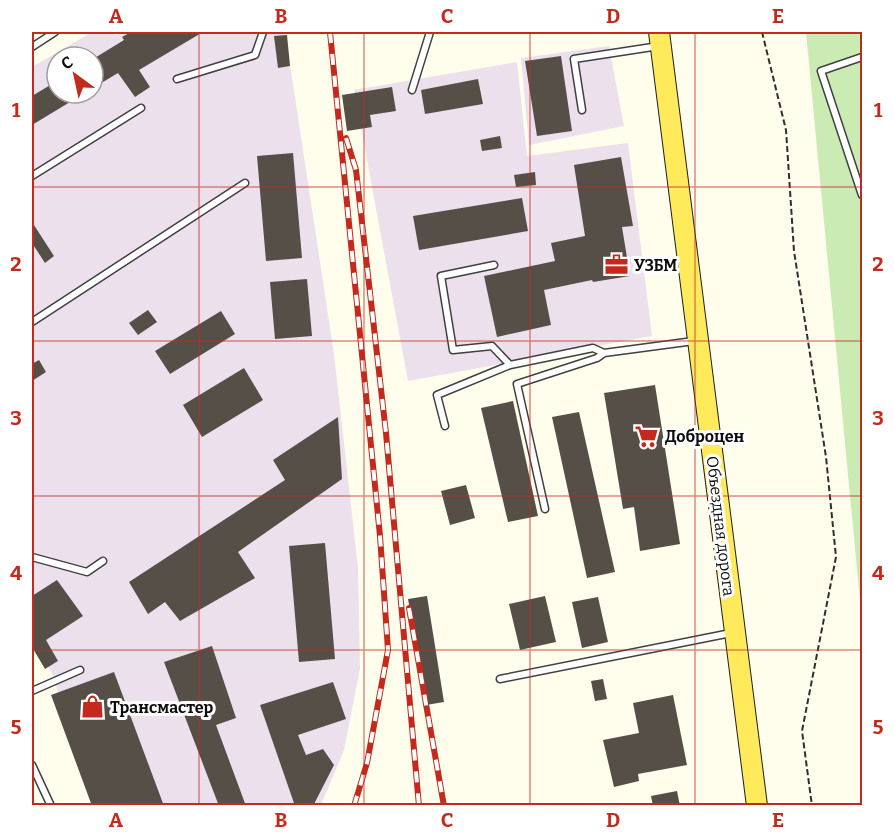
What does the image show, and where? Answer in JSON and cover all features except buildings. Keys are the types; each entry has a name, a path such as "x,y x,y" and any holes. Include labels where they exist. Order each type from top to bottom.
{"main road":[{"name":"Объездная дорога","path":"660,39 757,806"}],"lane":[{"path":"32,47 55,32"},
{"path":"177,79 255,55 263,32"},
{"path":"412,90 430,32"},
{"path":"582,110 574,59 660,39"},
{"path":"862,57 821,71 862,195"},
{"path":"32,176 141,108"},
{"path":"32,322 245,183"},
{"path":"494,265 441,276 453,350 492,346 510,365"},
{"path":"545,509 517,384 597,358 604,353 698,340"},
{"path":"445,426 437,395 510,365 593,348 604,353"},
{"path":"32,557 87,572 103,561"},
{"path":"500,679 735,632"},
{"path":"32,691 80,670"},
{"path":"32,765 51,806"}],"path":[{"path":"762,32 786,130 794,251 826,458 836,557 802,731 812,806"}],"shaded area":[{"path":"92,32 108,32 116,35 122,32 285,32 334,354 358,568 360,669 344,750 321,805 95,805 53,676 32,635 32,67 45,59 45,105 105,105 105,45 70,45"},
{"path":"609,46 624,126 529,145 521,58"},
{"path":"517,62 527,156 628,143 652,336 408,381 354,90"}],"green space":[{"path":"806,32 862,32 862,622"}],"railway":[{"path":"330,32 380,536 388,650 367,763 354,806"},
{"path":"346,138 356,170 386,433 419,806"},
{"path":"409,608 444,806"}],"place":[{"name":"УЗБМ","path":"616,265"},
{"name":"Доброцен","path":"647,436"},
{"name":"Трансмастер","path":"92,707"}]}
